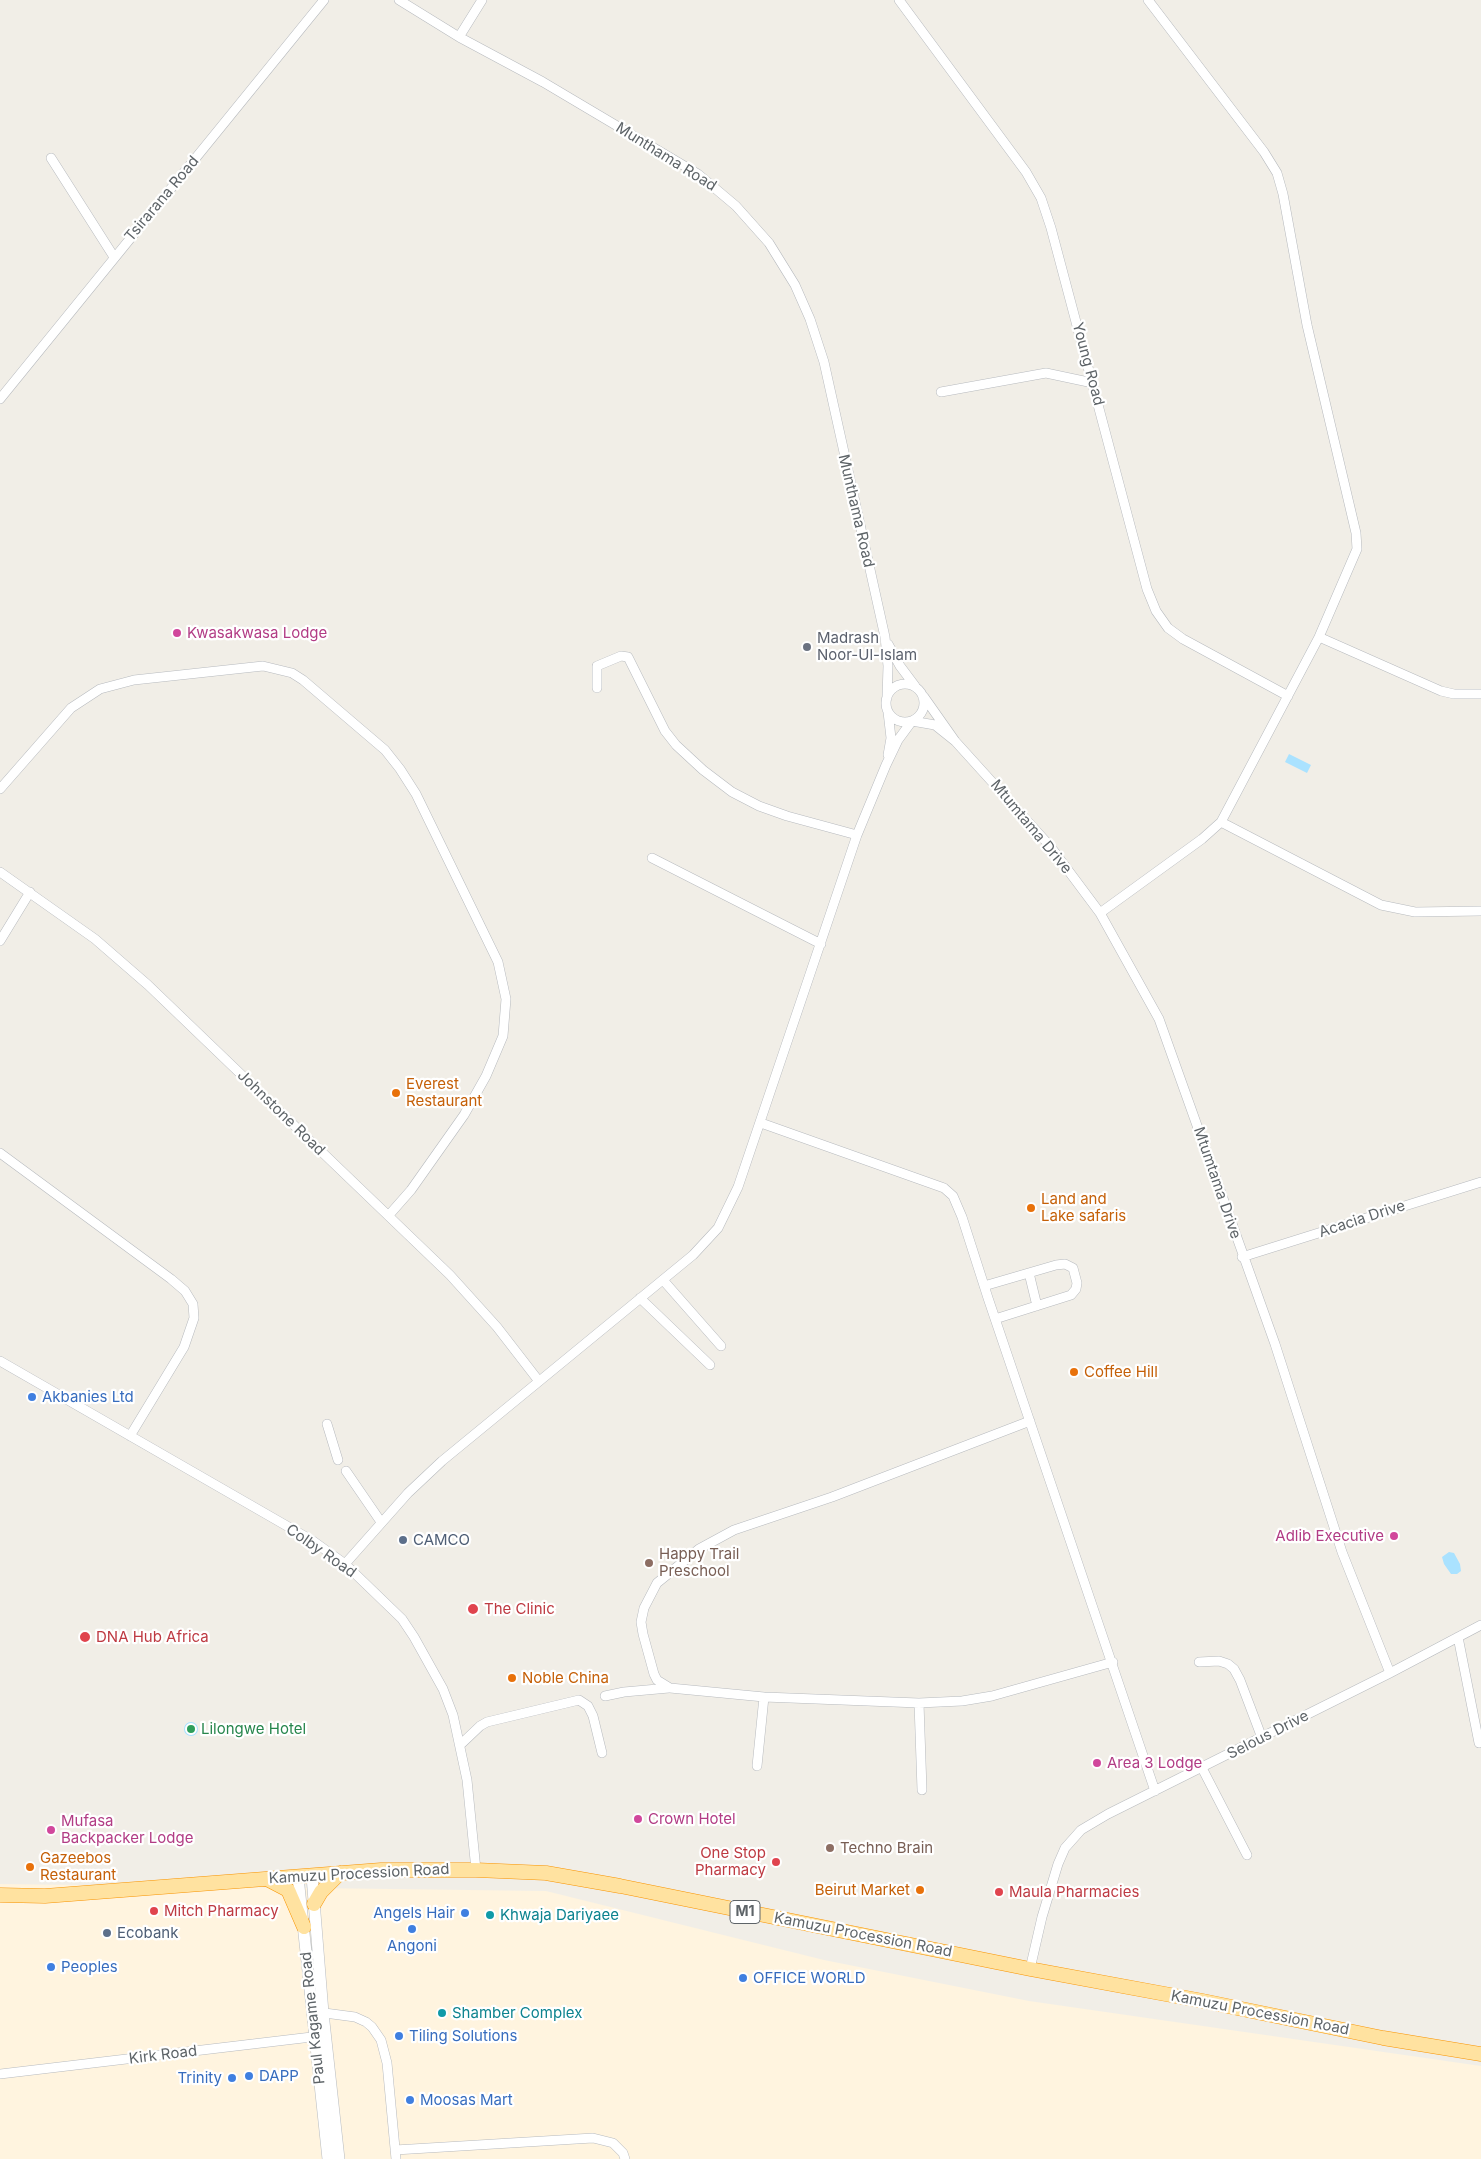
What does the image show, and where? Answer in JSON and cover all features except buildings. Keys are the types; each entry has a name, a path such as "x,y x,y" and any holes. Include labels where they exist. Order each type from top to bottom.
{"highway":[{"name":"Kamuzu Procession Road","path":"0,1895 45,1896 414,1869 476,1870 573,1877 1383,2038 1481,2054"},
{"path":"314,1904 320,1892 340,1873"},
{"path":"266,1879 288,1890 304,1927"}],"main road":[{"path":"312,1876 317,2012"},
{"name":"Paul Kagame Road","path":"298,1877 320,2036 328,2159"},
{"path":"320,2036 339,2159"}],"street":[{"name":"Tsirarana Road","path":"0,399 324,0"},
{"name":"Munthama Road","path":"399,0 459,37 543,82 698,174 736,206 769,243 795,285 810,319 824,362 885,637"},
{"path":"459,37 482,0"},
{"name":"Young Road","path":"899,0 1035,186 1047,212 1147,589 1161,620 1183,639 1288,696"},
{"path":"1100,913 1202,839 1221,822 1319,637 1357,549 1307,325 1283,194 1277,173 1264,152 1148,0"},
{"path":"51,158 114,257"},
{"path":"941,392 1046,373 1093,383"},
{"path":"885,637 900,666 956,741"},
{"path":"885,637 888,666 887,698 891,738 886,765"},
{"path":"1319,637 1441,691 1454,694 1481,694"},
{"path":"597,688 597,666 621,656 628,657 665,731 682,752 702,770 732,792 758,806 787,816 857,834"},
{"path":"0,789 71,708 100,689 134,680 243,668 263,666 292,673 303,680 385,750 416,794 498,962 506,999 502,1036 494,1061 486,1076 464,1115 411,1190 389,1215"},
{"path":"887,698 890,692 902,684 915,686"},
{"path":"345,1564 408,1493 442,1461 538,1380 694,1255 718,1228 738,1187 761,1124 857,834 898,740 924,708 924,697"},
{"path":"888,712 898,720 935,725 956,741"},
{"name":"Mtumtama Drive","path":"956,741 1050,846 1100,913 1159,1018 1191,1104 1242,1257 1275,1344 1342,1552 1390,1673"},
{"path":"1221,822 1381,905 1415,912 1481,911"},
{"path":"652,858 820,944"},
{"name":"Johnstone Road","path":"0,872 95,939 122,962 389,1215 497,1327 538,1380"},
{"path":"0,941 30,892"},
{"path":"761,1124 944,1188 953,1196 958,1205 1155,1790"},
{"path":"0,1153 171,1279 185,1291 193,1304 194,1318 184,1348 130,1436"},
{"name":"Acacia Drive","path":"1242,1257 1481,1182"},
{"path":"984,1286 1065,1264 1073,1268 1077,1283 1072,1295 995,1319"},
{"path":"1029,1274 1037,1306"},
{"path":"663,1280 721,1346"},
{"path":"640,1298 710,1365"},
{"name":"Colby Road","path":"0,1361 313,1541 345,1564 388,1604 402,1619 414,1637 449,1702 467,1780 476,1870"},
{"path":"670,1688 657,1680 654,1674 641,1622 646,1603 657,1583 682,1561 734,1530 832,1497 1030,1421"},
{"path":"327,1424 338,1460"},
{"path":"346,1471 382,1522"},
{"name":"Selous Drive","path":"1030,1969 1042,1917 1058,1864 1066,1848 1081,1830 1155,1790 1262,1738 1481,1625"},
{"path":"1458,1637 1479,1743"},
{"path":"1199,1662 1220,1661 1234,1669 1262,1738"},
{"path":"606,1696 624,1692 670,1688 764,1697 919,1703 962,1701 992,1696 1113,1662"},
{"path":"757,1766 764,1697"},
{"path":"460,1745 487,1722 579,1700 588,1706 594,1716 602,1752"},
{"path":"919,1703 922,1790"},
{"path":"1202,1768 1247,1856"},
{"path":"317,2012 355,2017 372,2027 381,2040 387,2063 395,2155 593,2138 613,2143 623,2153 625,2159"},
{"name":"Kirk Road","path":"0,2074 320,2036"}],"shaded area":[{"path":"0,1884 546,1891 824,1960 1029,2001 1481,2066 1481,2159 0,2159"}],"water":[{"path":"1289,754 1311,765 1307,773 1285,762"},
{"path":"1449,1552 1454,1553 1460,1564 1461,1571 1457,1574 1451,1574 1444,1564 1442,1557"},
{"name":"Lilongwe Hotel","path":"188,1722 194,1722 198,1729 194,1736 188,1736 184,1732 184,1726"}],"place":[{"name":"Kwasakwasa Lodge","path":"177,633"},
{"name":"Madrash Noor-Ul-Islam","path":"807,647"},
{"name":"Everest Restaurant","path":"396,1093"},
{"name":"Land and Lake safaris","path":"1031,1208"},
{"name":"Coffee Hill","path":"1074,1372"},
{"name":"Akbanies Ltd","path":"32,1397"},
{"name":"Adlib Executive","path":"1394,1536"},
{"name":"CAMCO","path":"403,1540"},
{"name":"Happy Trail Preschool","path":"649,1563"},
{"name":"The Clinic","path":"473,1609"},
{"name":"DNA Hub Africa","path":"85,1637"},
{"name":"Noble China","path":"512,1678"},
{"name":"Lilongwe Hotel","path":"191,1729"},
{"name":"Area 3 Lodge","path":"1097,1763"},
{"name":"Crown Hotel","path":"638,1819"},
{"name":"Mufasa Backpacker Lodge","path":"51,1830"},
{"name":"Techno Brain","path":"830,1848"},
{"name":"One Stop Pharmacy","path":"776,1862"},
{"name":"Gazeebos Restaurant","path":"30,1867"},
{"name":"Beirut Market","path":"920,1890"},
{"name":"Maula Pharmacies","path":"999,1892"},
{"name":"Mitch Pharmacy","path":"154,1911"},
{"name":"Angels Hair","path":"465,1913"},
{"name":"Khwaja Dariyaee","path":"490,1915"},
{"name":"Angoni","path":"412,1929"},
{"name":"Ecobank","path":"107,1933"},
{"name":"Peoples","path":"51,1967"},
{"name":"OFFICE WORLD","path":"743,1978"},
{"name":"Shamber Complex","path":"442,2013"},
{"name":"Tiling Solutions","path":"399,2036"},
{"name":"DAPP","path":"249,2076"},
{"name":"Trinity","path":"232,2078"},
{"name":"Moosas Mart","path":"410,2100"}]}
